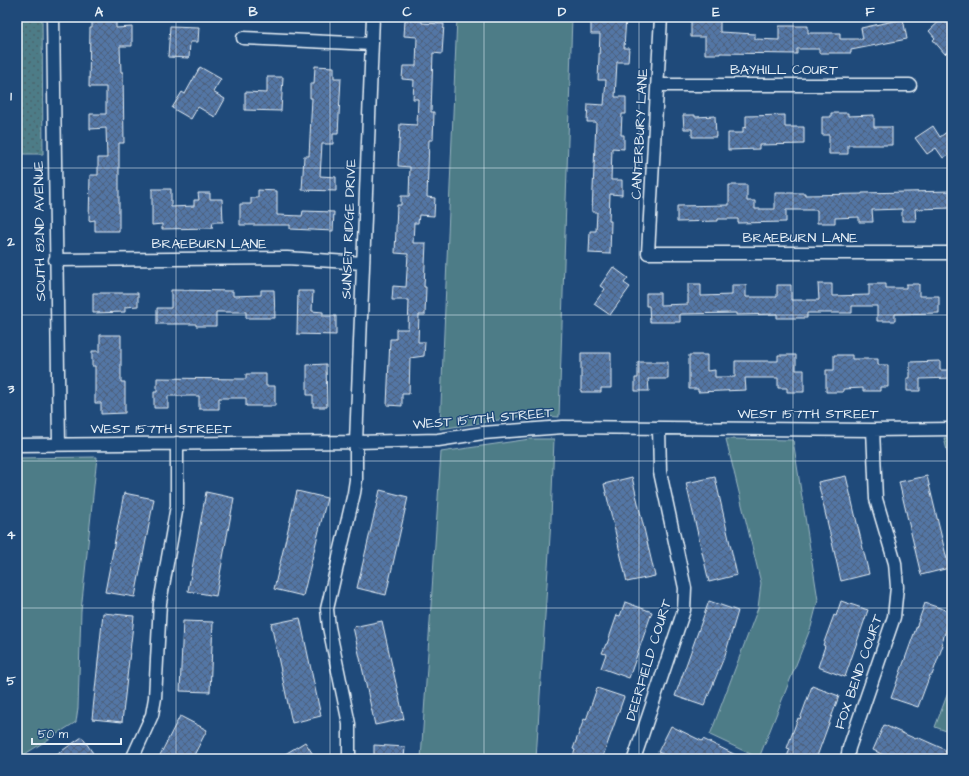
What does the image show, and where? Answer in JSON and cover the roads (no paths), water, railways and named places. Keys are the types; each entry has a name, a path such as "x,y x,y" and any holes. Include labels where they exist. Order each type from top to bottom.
{"street":[{"name":"SOUTH 82ND AVENUE","path":"53,17 55,260 59,444"},
{"name":"SUNSET RIDGE DRIVE","path":"349,759 349,724 329,627 327,608 356,480 356,442 373,17"},
{"name":"CANTERBURY LANE","path":"648,253 661,17"},
{"path":"243,38 372,44"},
{"name":"BAYHILL COURT","path":"658,85 910,85"},
{"name":"BRAEBURN LANE","path":"648,253 952,253"},
{"name":"BRAEBURN LANE","path":"55,260 287,258 363,263"},
{"name":"WEST 157TH STREET","path":"17,445 438,440 483,433 563,427 873,430 952,429"},
{"name":"DEERFIELD COURT","path":"634,759 684,610 686,588 660,472 659,428"},
{"name":"FOX BEND COURT","path":"847,759 849,748 894,617 896,593 895,563 876,499 873,430"},
{"path":"132,759 152,715 155,698 160,603 177,506 177,443"}]}
